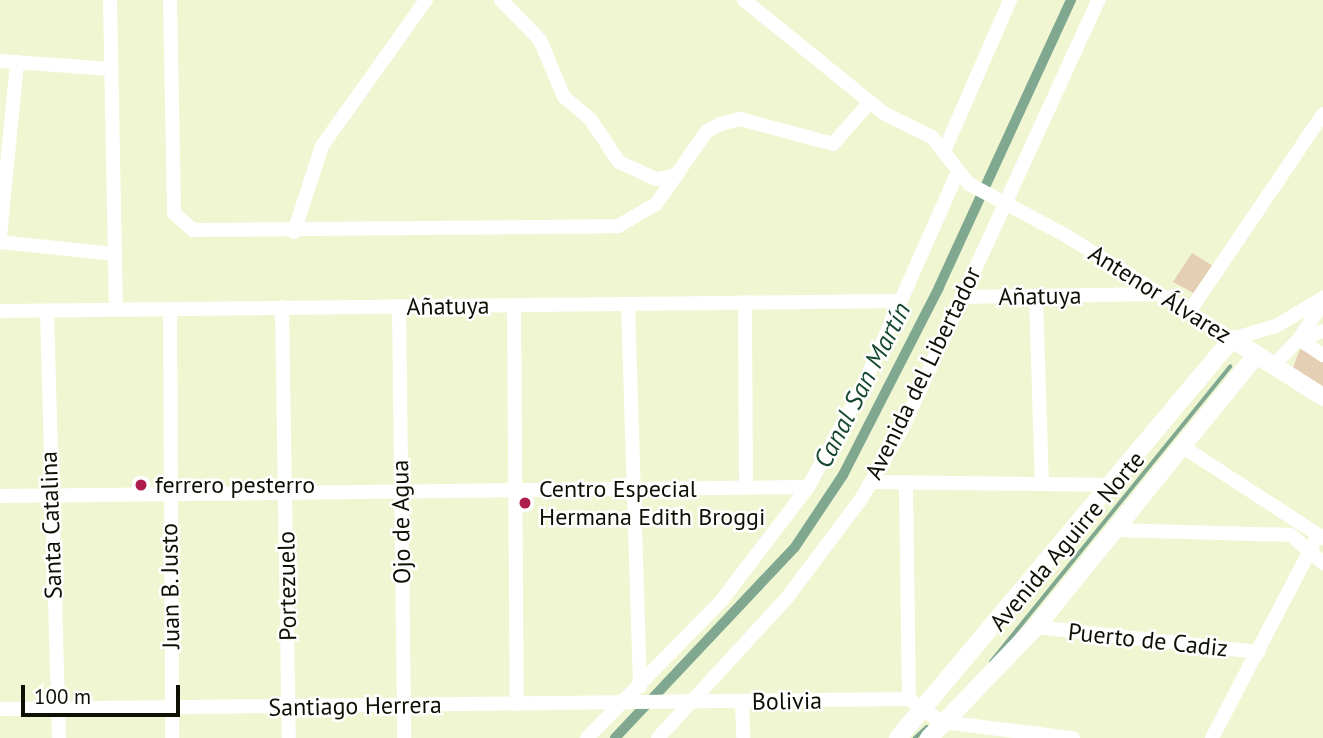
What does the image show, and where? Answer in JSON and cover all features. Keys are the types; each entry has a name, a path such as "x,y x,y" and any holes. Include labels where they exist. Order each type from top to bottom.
{"main road":[{"name":"Antenor Álvarez","path":"1232,339 1323,397"},
{"name":"Avenida Aguirre Norte","path":"898,738 916,703 1115,485 1232,339"},
{"name":"Avenida Aguirre Norte","path":"929,738 1036,627 1256,355"}],"street":[{"path":"110,0 116,308"},
{"path":"170,0 174,213 193,230 294,232 618,226 645,214 677,175 707,131 720,124 740,119 833,144 870,102"},
{"path":"294,232 322,146 426,0"},
{"path":"501,0 540,40 564,97 597,126 619,162 656,179 677,175"},
{"path":"744,0 870,102 945,149 958,172"},
{"path":"945,149 1010,0"},
{"name":"Avenida del Libertador","path":"658,738 697,701 808,573 871,482 961,297 999,201 1098,0"},
{"path":"0,61 111,69"},
{"path":"0,236 17,62"},
{"path":"1189,312 1323,114"},
{"name":"Avenida del Libertador","path":"587,738 640,687 766,551 808,486 863,386 897,301 958,172"},
{"name":"Antenor Álvarez","path":"958,172 969,184 1161,294 1232,339"},
{"path":"0,242 115,254"},
{"name":"Añatuya","path":"961,297 1161,294"},
{"path":"1036,296 1042,482"},
{"path":"1232,339 1276,326 1323,298"},
{"name":"Añatuya","path":"0,311 897,301"},
{"path":"745,302 746,487"},
{"path":"1273,366 1299,339 1323,303"},
{"path":"628,304 640,687"},
{"path":"514,305 517,704"},
{"name":"Ojo de Agua","path":"399,306 404,738"},
{"name":"Portezuelo","path":"282,307 289,738"},
{"name":"Juan B. Justo","path":"170,309 172,738"},
{"name":"Santa Catalina","path":"47,311 49,495 59,738"},
{"path":"1299,339 1323,331"},
{"path":"1299,339 1323,355"},
{"path":"1183,447 1318,540 1323,563"},
{"path":"871,482 906,486 1042,482 1115,485"},
{"path":"0,496 808,486"},
{"path":"906,486 916,703 942,722 1073,738"},
{"path":"1115,530 1291,535 1318,540"},
{"path":"1212,738 1318,540"},
{"name":"Puerto de Cadiz","path":"1036,627 1259,652"},
{"path":"742,701 743,738"},
{"name":"Bolivia","path":"625,702 916,703"},
{"name":"Santiago Herrera","path":"0,709 625,702"}],"shaded area":[{"path":"1192,253 1215,267 1197,295 1173,282"},
{"path":"1300,349 1323,360 1323,391 1293,368"}],"waterway":[{"name":"Canal San Martín","path":"615,738 795,547 843,475 939,287 1071,0"},
{"path":"991,662 1230,367"},
{"path":"915,738 927,727"}],"place":[{"name":"ferrero pesterro","path":"141,485"},
{"name":"Centro Especial Hermana Edith Broggi","path":"525,503"}]}
